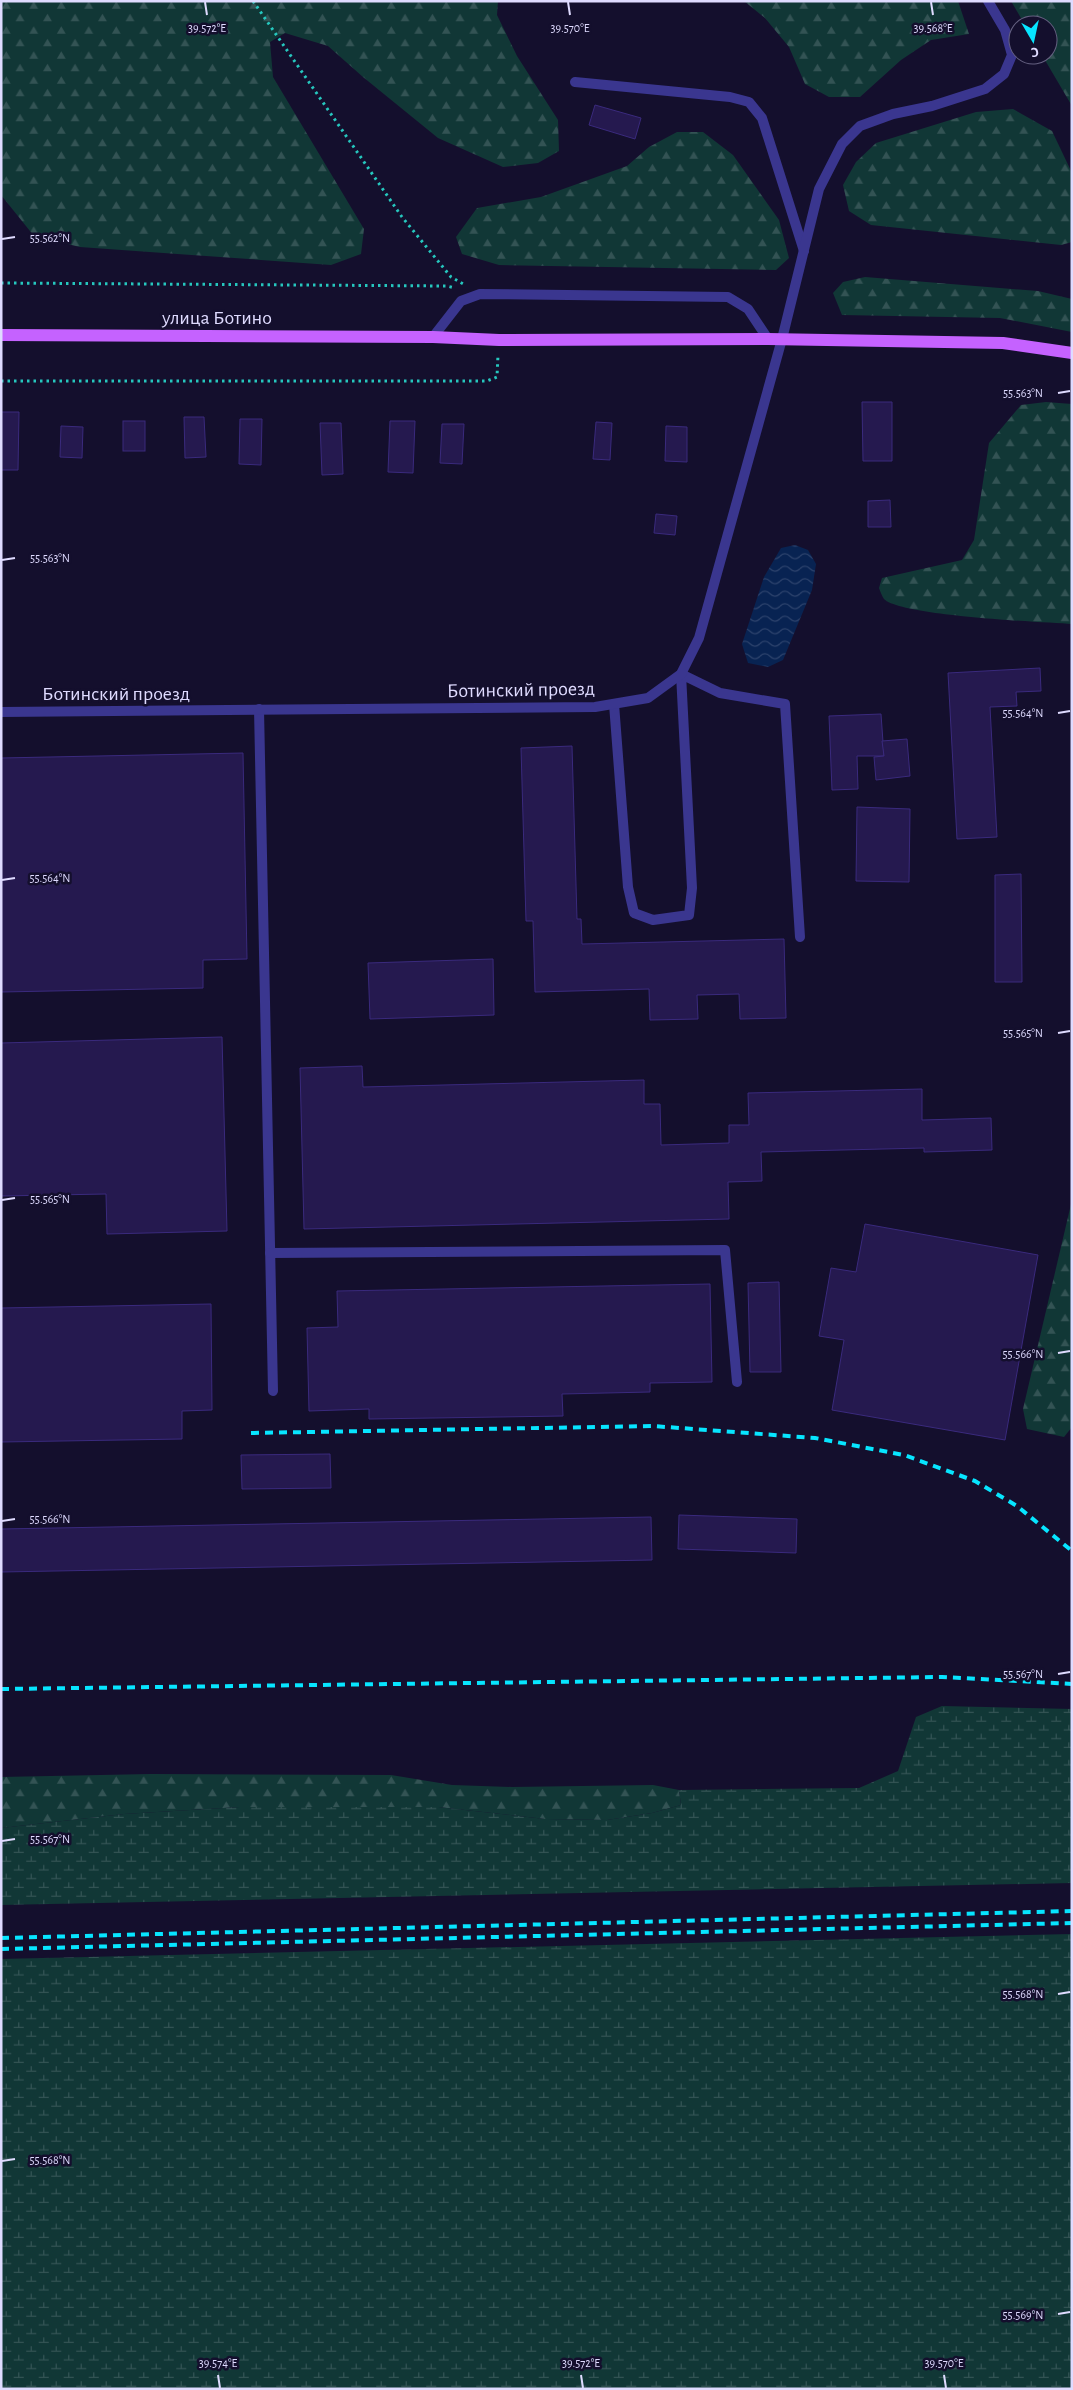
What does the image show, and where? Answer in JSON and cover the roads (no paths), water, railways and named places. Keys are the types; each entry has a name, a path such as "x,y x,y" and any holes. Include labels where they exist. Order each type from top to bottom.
{"main road":[{"name":"улица Ботино","path":"1,335 433,337 499,340 782,339 1003,343 1072,353"}],"lane":[{"path":"614,704 628,887 634,912 653,920 689,916 692,888 682,674 702,629 782,339 820,188 842,144 860,126 893,114 932,106 985,89 1004,74 1012,55 1005,30 988,1"},
{"path":"575,82 730,97 749,102 762,118 804,252"},
{"path":"433,337 461,301 480,294 728,297 748,309 768,339"},
{"path":"682,674 720,693 786,704 800,937"},
{"name":"Ботинский проезд","path":"1,712 595,707 648,698 682,674"},
{"path":"258,709 273,1391"},
{"path":"270,1253 725,1250 737,1382"}],"water":[{"path":"795,545 808,550 816,564 812,590 783,660 768,667 748,663 742,644 764,577 781,548"}],"railway":[{"path":"251,1433 653,1426 815,1438 904,1455 975,1481 1017,1506 1072,1551"},
{"path":"1,1689 942,1677 1072,1684"},
{"path":"1,1938 1072,1911"},
{"path":"1,1949 1072,1923"}]}
